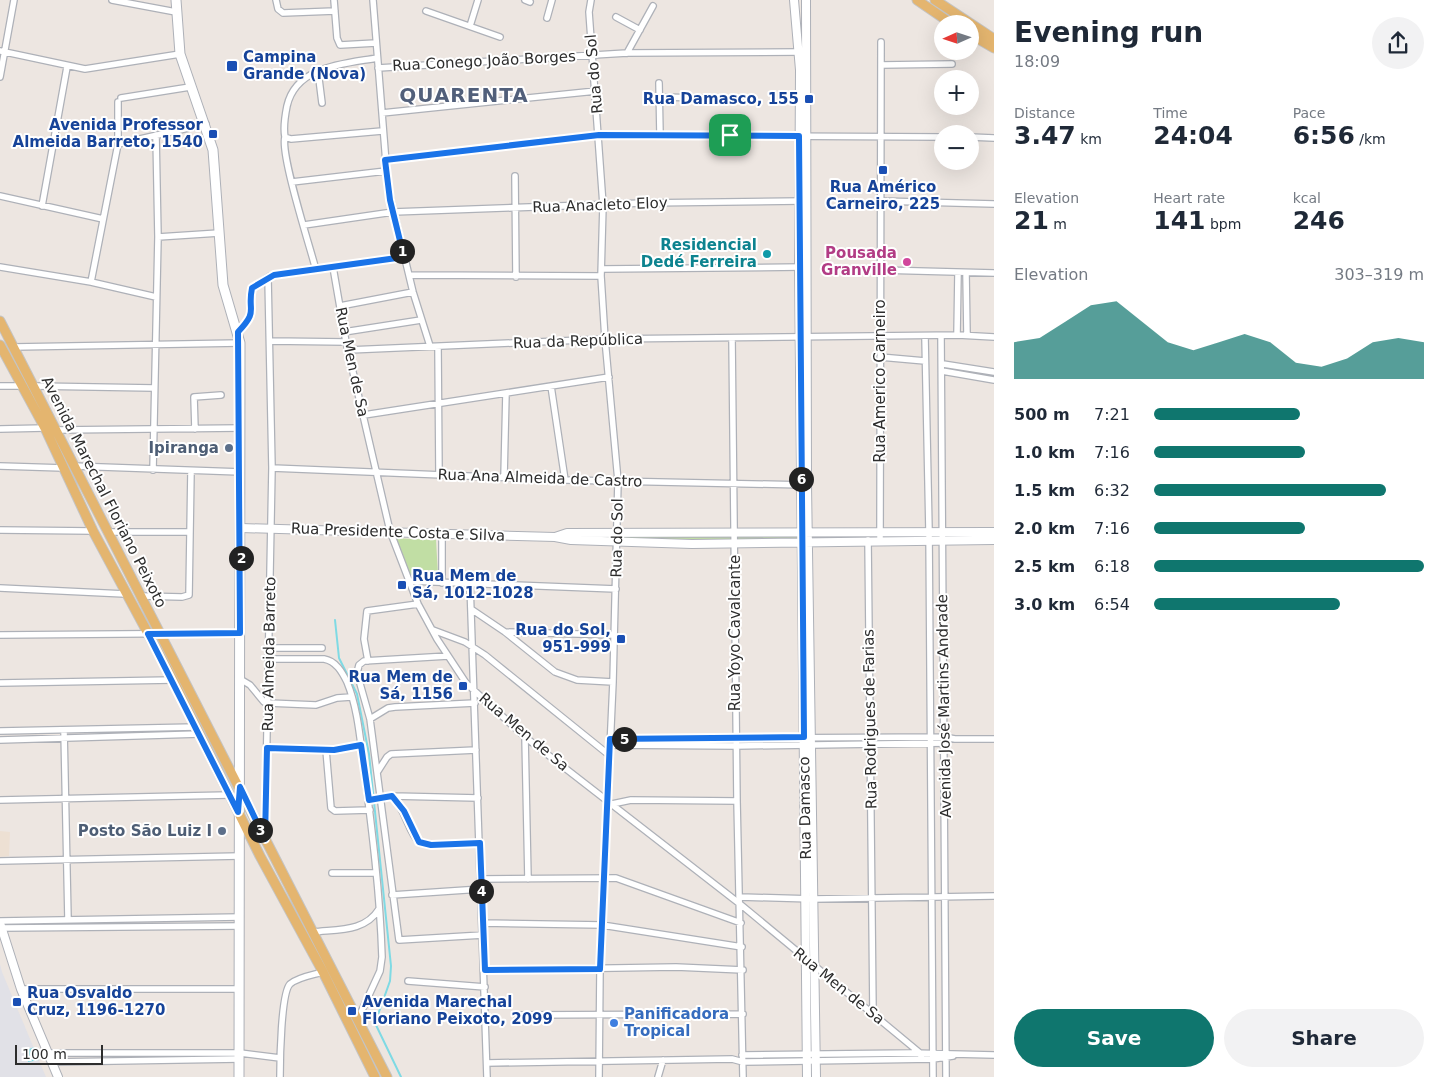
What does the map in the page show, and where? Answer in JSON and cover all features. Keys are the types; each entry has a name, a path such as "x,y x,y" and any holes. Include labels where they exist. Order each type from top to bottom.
{"main road":[{"path":"176,0 180,54 190,86 206,124 213,150 223,285 240,342 239,1077"},
{"path":"917,0 939,15"},
{"path":"935,0 994,40"},
{"path":"979,39 994,48"},
{"name":"Avenida Marechal Floriano Peixoto","path":"0,321 58,430 68,467 93,531 125,594 173,680 229,795 323,972 375,1077"},
{"name":"Avenida Marechal Floriano Peixoto","path":"0,345 45,428 109,532 387,1077"}],"street":[{"path":"0,76 3,51 14,0"},
{"path":"112,0 176,12"},
{"path":"276,0 279,11 287,14 335,11"},
{"path":"334,0 337,38 340,44 376,43"},
{"path":"373,0 386,171 393,212 404,257 430,346"},
{"path":"470,26 478,0"},
{"path":"547,18 552,0"},
{"name":"Rua do Sol","path":"590,0 589,12 603,204 602,272 605,339 618,481 613,682 606,800 600,969 599,1077"},
{"name":"Rua Damasco","path":"794,0 799,52 803,136"},
{"name":"Rua Damasco","path":"806,0 803,136 804,485 810,899 813,965 811,1057 807,1077"},
{"path":"628,52 653,6"},
{"path":"426,11 500,37"},
{"path":"616,18 640,30"},
{"name":"Rua Americo Carneiro","path":"880,540 881,42"},
{"path":"3,51 67,67 90,69 180,54"},
{"name":"Rua Conego João Borges","path":"378,68 628,52 799,52"},
{"path":"316,270 284,147 286,113 291,92 303,78 318,71 340,64 377,58"},
{"path":"881,65 952,64"},
{"path":"42,206 67,67"},
{"path":"318,71 322,103"},
{"path":"659,83 661,97 660,135"},
{"path":"91,282 118,144 120,100 190,86"},
{"path":"382,112 596,92"},
{"path":"661,97 702,98"},
{"path":"118,144 206,124"},
{"path":"285,135 297,138 382,130"},
{"path":"152,470 158,236 156,135"},
{"path":"385,160 599,135 934,137"},
{"path":"979,137 994,138"},
{"path":"292,182 386,171"},
{"path":"515,176 517,208 516,277"},
{"path":"0,196 104,219"},
{"name":"Rua Anacleto Eloy","path":"304,225 393,212 603,204 803,201"},
{"path":"881,201 994,204"},
{"path":"158,236 219,233"},
{"path":"238,332 250,320 252,314 252,288 268,278 288,272 316,270 404,257"},
{"path":"0,267 91,282 156,297"},
{"name":"Rua Men de Sa","path":"333,267 346,342 390,531 418,604 466,683 525,737 740,904 872,1012 921,1056"},
{"path":"409,275 516,277 602,272 803,267"},
{"path":"880,270 994,274"},
{"path":"957,335 958,273"},
{"path":"966,273 967,335"},
{"name":"Rua Almeida Barreto","path":"265,839 272,468 268,278"},
{"path":"340,306 413,292"},
{"path":"344,332 421,320"},
{"name":"Rua da República","path":"349,350 605,339 924,337 957,335 994,337"},
{"name":"Avenida José Martins Andrade","path":"941,336 947,896 946,1077"},
{"path":"924,337 929,531 929,737 933,1077"},
{"name":"Rua Yoyo Cavalcante","path":"732,338 732,484 735,543 737,801 743,970 743,1077"},
{"path":"270,341 346,342"},
{"path":"14,346 156,345 240,342"},
{"path":"438,347 439,475"},
{"path":"880,357 925,360"},
{"path":"942,364 994,372"},
{"path":"942,371 994,380"},
{"path":"364,414 609,378"},
{"path":"0,386 22,386"},
{"path":"34,386 154,388"},
{"path":"551,386 565,480"},
{"path":"504,477 506,393"},
{"path":"195,429 194,398 222,395"},
{"path":"0,429 45,428"},
{"path":"58,430 241,428"},
{"path":"0,466 241,472"},
{"name":"Rua Ana Almeida de Castro","path":"272,468 565,480 804,485"},
{"path":"141,596 182,597 189,595 191,471"},
{"name":"Rua Presidente Costa e Silva","path":"241,528 555,537 572,540 617,542 735,543 880,532 994,532"},
{"path":"0,530 93,531"},
{"path":"109,532 190,532"},
{"path":"442,533 442,583"},
{"name":"Rua Presidente Costa e Silva","path":"555,537 564,533 734,533 868,540 994,540"},
{"name":"Rua Rodrigues de Farias","path":"868,540 872,744 872,1012"},
{"path":"410,582 616,589"},
{"path":"470,584 480,879 486,987 487,1077"},
{"path":"0,588 125,594"},
{"path":"365,662 364,639 367,611 418,604"},
{"path":"471,609 505,632 541,662 566,678 613,682"},
{"path":"433,630 473,647 609,755"},
{"path":"505,632 613,635"},
{"path":"0,635 240,633"},
{"path":"269,648 322,648"},
{"path":"358,1019 380,971 382,957 370,810 375,799 378,770 370,719 358,678 358,668 365,662 448,656"},
{"path":"268,659 324,659 334,663 342,673 352,697 361,745 375,799 399,940 483,935"},
{"path":"240,679 250,685 264,702 268,703 316,705 338,698 352,697"},
{"path":"0,683 173,680"},
{"path":"370,719 395,707 475,703"},
{"path":"64,730 68,918"},
{"path":"0,731 198,731"},
{"path":"0,740 64,739 198,731"},
{"path":"610,742 736,746 871,737 944,736 955,739 994,739"},
{"path":"525,737 528,879"},
{"path":"610,742 736,738 872,744 944,744 955,739"},
{"path":"267,748 342,750 361,745"},
{"path":"326,750 330,806 335,811 370,810"},
{"path":"378,770 387,757 392,754 476,750"},
{"path":"0,800 229,795"},
{"path":"375,799 392,796 478,798"},
{"path":"392,796 404,811 419,842 431,845 480,843"},
{"path":"612,804 630,800 737,801"},
{"path":"0,861 240,856"},
{"path":"332,873 376,873"},
{"path":"480,879 604,877 626,881 741,923"},
{"path":"392,895 481,889"},
{"path":"740,897 810,899 994,896"},
{"name":"Rua Damasco","path":"810,899 806,959 811,1057 816,1077"},
{"path":"313,932 361,926 371,920 379,909"},
{"path":"1,924 68,918 239,921"},
{"path":"1,924 239,921"},
{"path":"482,923 602,925 742,947"},
{"path":"1,924 21,990 58,1077"},
{"path":"485,970 676,968 743,970"},
{"path":"280,1077 287,987 294,981 323,972"},
{"path":"408,981 486,987"},
{"path":"21,990 240,989"},
{"path":"517,1015 743,1014"},
{"path":"47,1053 280,1058"},
{"path":"732,1059 743,1054 811,1057 994,1055"},
{"path":"52,1062 240,1056"},
{"path":"487,1063 732,1059 743,1062 811,1057"},
{"path":"658,1077 663,1060"}],"shaded area":[{"path":"0,831 10,832 9,856 0,857"},
{"path":"0,964 2,972 46,1077 0,1077"}],"green space":[{"path":"994,533 994,539 737,541 562,538 563,534"},
{"path":"392,538 436,540 438,575 406,575"}],"water":[{"path":"34,1047 39,1060 28,1062 27,1050"}],"waterway":[{"path":"335,620 339,658 357,694 369,754 391,966 390,981 375,1023 401,1077"}],"place":[{"name":"Campina Grande (Nova)","path":"232,66"},
{"name":"Rua Damasco, 155","path":"809,99"},
{"name":"Avenida Professor Almeida Barreto, 1540","path":"213,134"},
{"name":"Rua Américo Carneiro, 225","path":"883,170"},
{"name":"Residencial Dedé Ferreira","path":"767,254"},
{"name":"Pousada Granville","path":"907,262"},
{"name":"Ipiranga","path":"229,448"},
{"name":"Rua Mem de Sá, 1012-1028","path":"402,585"},
{"name":"Rua do Sol, 951-999","path":"621,639"},
{"name":"Rua Mem de Sá, 1156","path":"463,686"},
{"name":"Posto São Luiz I","path":"222,831"},
{"name":"Rua Osvaldo Cruz, 1196-1270","path":"17,1002"},
{"name":"Avenida Marechal Floriano Peixoto, 2099","path":"352,1011"},
{"name":"Panificadora Tropical","path":"614,1023"}],"district":[{"name":"QUARENTA","path":"464,95"}],"route":[{"path":"599,135 730,135 799,136 804,737 610,739 600,969 485,970 480,843 431,845 419,842 404,811 392,796 369,800 361,745 342,750 267,748 265,839 240,787 238,812 173,680 148,634 240,633 241,428 240,342 238,332 250,320 252,314 252,288 270,276 404,257 390,200 385,160 599,135"}]}
